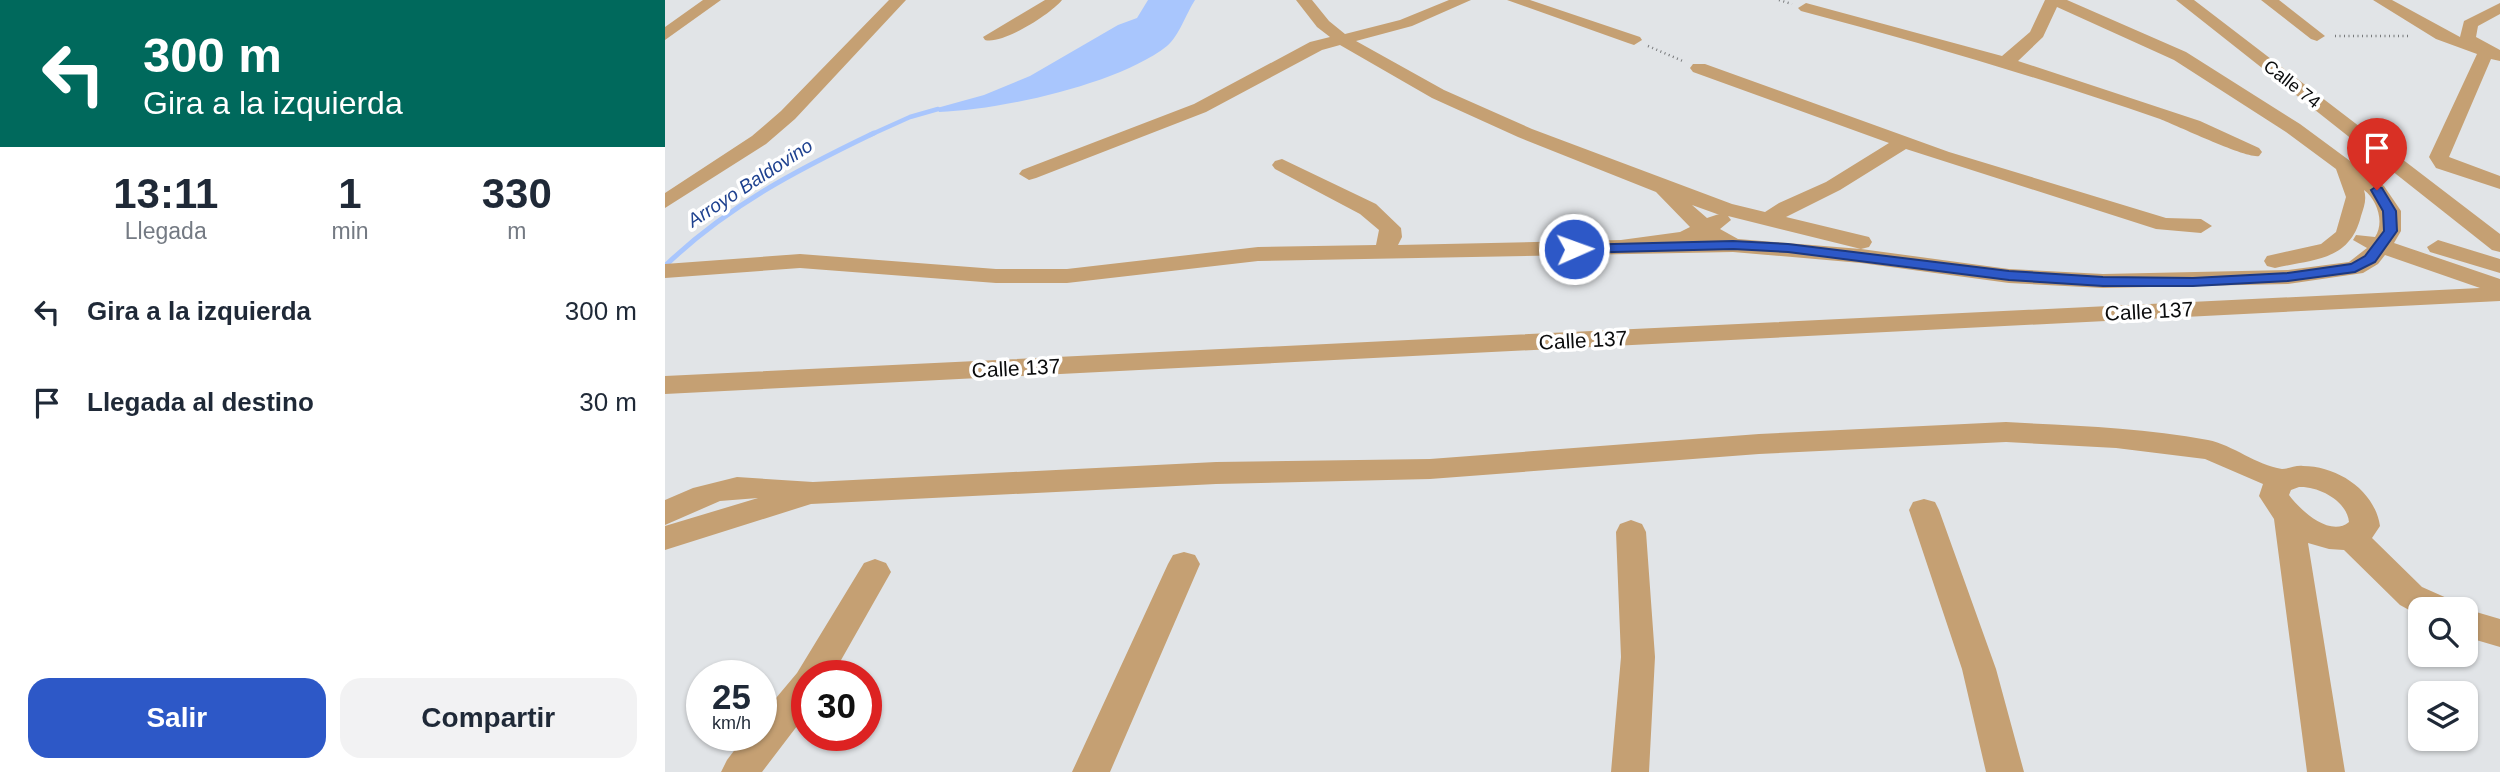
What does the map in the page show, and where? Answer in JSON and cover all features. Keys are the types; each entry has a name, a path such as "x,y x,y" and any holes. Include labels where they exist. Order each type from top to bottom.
{"street":[{"path":"665,202 759,140 788,115 898,0"},
{"path":"991,37 1044,10 1054,0"},
{"path":"1304,0 1323,23 1343,40 1438,94 1663,188 1737,212 1865,243 1923,252 2057,265 2222,267 2304,257 2329,249 2349,226 2356,197 2346,169"},
{"path":"1029,174 1152,129 1251,82 1299,53 1426,16 1462,0"},
{"path":"1515,0 1634,40"},
{"path":"2059,2 2085,0"},
{"path":"2094,0 2184,44 2234,74 2268,97 2293,128"},
{"name":"Calle 74","path":"2184,0 2500,245"},
{"path":"2269,0 2317,36"},
{"path":"2381,0 2442,36 2493,54"},
{"path":"1663,188 1706,230 1733,245 1860,256 2009,276 2193,282 2288,277 2355,268 2370,259 2386,238 2390,211 2377,190 2293,128 2180,56 2059,2"},
{"path":"2006,62 2037,34 2059,2"},
{"path":"665,26 707,5"},
{"path":"665,35 707,5"},
{"path":"1806,8 2006,62 2221,135 2252,152"},
{"path":"2410,17 2470,24 2500,8"},
{"path":"2470,24 2468,38 2493,54"},
{"path":"2493,54 2439,157 2443,164 2500,183"},
{"path":"1699,68 1904,142 2164,224 2201,226"},
{"path":"1773,221 1786,207 1833,186 1904,142"},
{"path":"1282,165 1368,209 1390,228 1391,237 1384,251"},
{"path":"1621,247 1686,238 1737,212"},
{"path":"670,270 800,261 996,276 1067,276 1230,256 1733,245 1766,242 1777,234 1773,221"},
{"path":"2349,226 2386,238 2500,266"},
{"path":"2386,238 2500,287"},
{"name":"Calle 137","path":"665,385 2500,294"},
{"path":"665,513 700,494 733,486 775,487 813,493 1216,473 1430,469 1759,443 2006,432 2116,438 2209,450 2281,480 2305,476 2336,486 2349,495 2365,516 2365,526 2351,537"},
{"path":"2281,480 2275,487 2274,496 2289,517 2318,533 2351,537 2413,597"},
{"path":"665,538 813,493"},
{"path":"1924,510 1979,669 2005,772"},
{"path":"2289,517 2326,772"},
{"path":"1630,772 1638,657 1631,532"},
{"path":"1091,772 1184,564"},
{"path":"823,660 875,572"},
{"path":"2478,626 2500,632"},
{"path":"740,772 791,706"}],"path":[{"path":"2317,36 2442,36"},
{"path":"1634,40 1699,68"}],"water":[{"path":"1148,0 1195,0 1171,42 1146,60 1090,83 1058,92 994,106 939,112 937,108 984,95 1030,76 1118,25 1137,18"}],"waterway":[{"name":"Arroyo Baldovino","path":"870,135 910,117 938,109"},
{"name":"Arroyo Baldovino","path":"870,135 874,133"},
{"name":"Arroyo Baldovino","path":"665,266 738,207 870,135"}],"route":[{"path":"1574,249 1733,245 1788,248 2009,276 2103,281 2193,282 2288,277 2355,268 2370,259 2390,231 2390,211 2377,190"}]}
